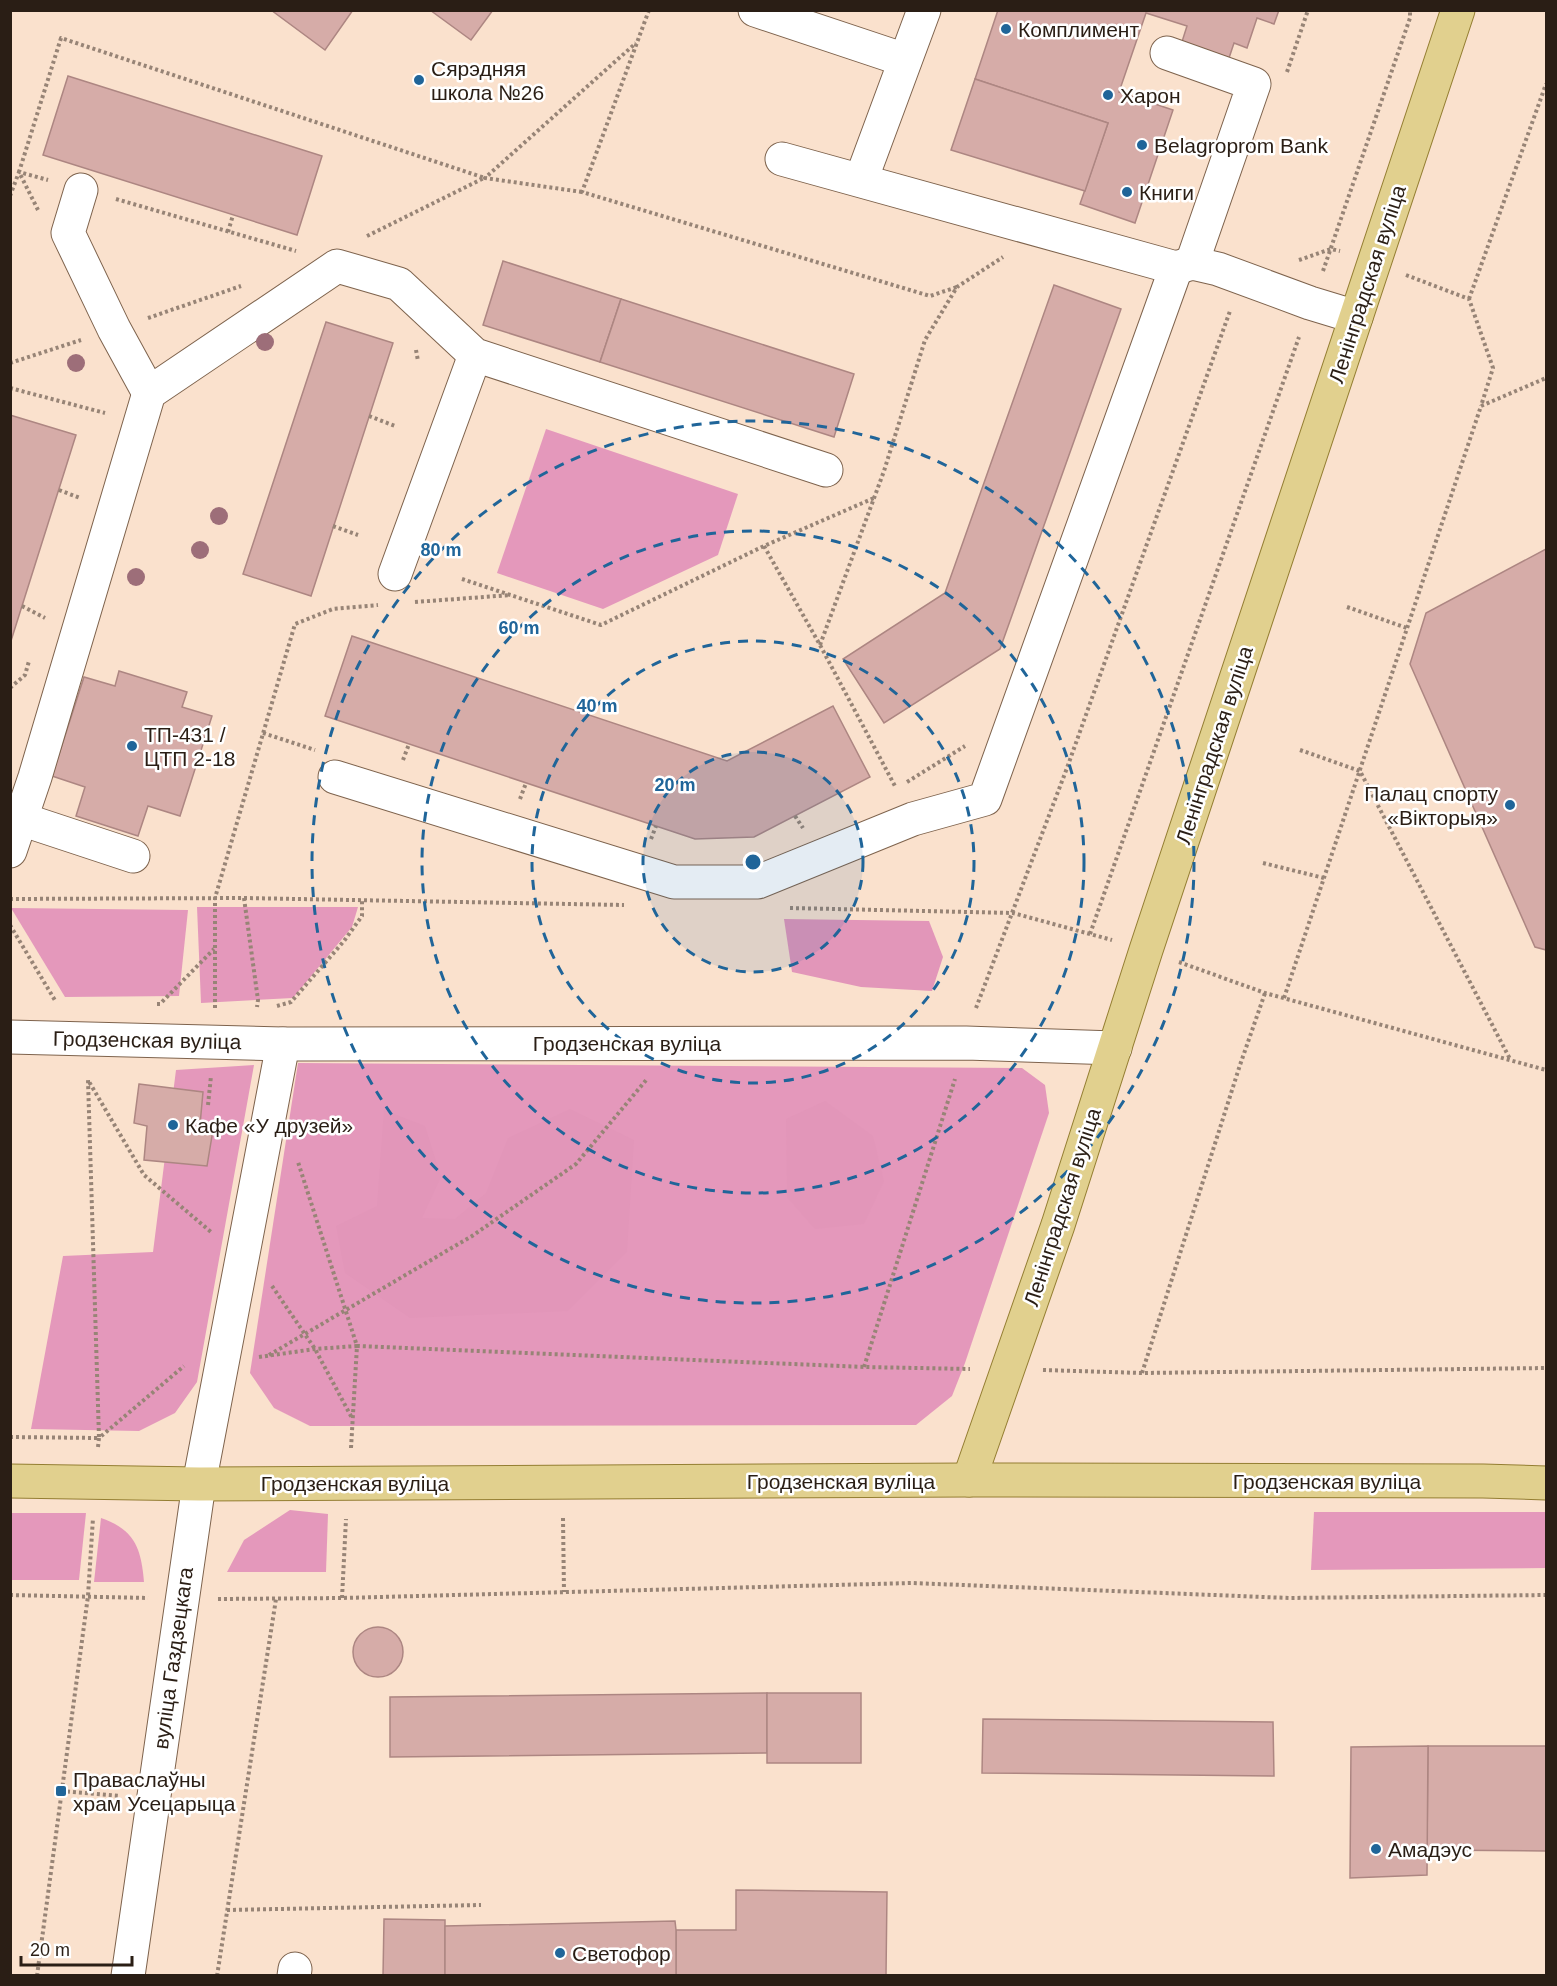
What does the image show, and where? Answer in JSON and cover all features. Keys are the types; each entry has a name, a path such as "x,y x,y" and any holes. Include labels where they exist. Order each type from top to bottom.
{"main road":[{"name":"Ленінградская вуліца","path":"969,1480 1058,1225 1458,10"},
{"name":"Гродзенская вуліца","path":"1483,1481 1546,1462"},
{"name":"Гродзенская вуліца","path":"10,1481 199,1484 969,1480 1546,1483"}],"street":[{"path":"755,10 905,60"},
{"path":"861,180 924,10"},
{"path":"327,764 674,882 758,882 913,819 985,799 1254,84 1167,53"},
{"path":"782,159 1184,266 1218,269 1310,303 1356,317"},
{"path":"81,189 68,233 114,329 145,408"},
{"path":"10,851 21,819 23,774 145,408 337,266 399,284 475,355 826,470"},
{"path":"400,589 475,355"},
{"path":"21,819 133,856"},
{"name":"Гродзенская вуліца","path":"10,1037 214,1054 283,1044 966,1043 1115,1048"},
{"path":"199,1484 283,1044"},
{"name":"вуліца Газдзецкага","path":"128,1976 199,1484"}],"path":[{"path":"582,192 649,10"},
{"path":"1090,934 1310,303 1335,238 1410,18 1410,10"},
{"path":"10,196 61,38 485,178 582,192 930,296 957,287 1005,256"},
{"path":"363,238 485,178 637,42"},
{"path":"1469,299 1546,84"},
{"path":"19,172 301,252"},
{"path":"19,172 39,213"},
{"path":"228,232 233,215"},
{"path":"864,1367 966,1043 970,1023 1013,913 1242,278"},
{"path":"10,363 246,285"},
{"path":"820,645 874,498 925,340 957,287"},
{"path":"1284,998 1481,406 1546,378"},
{"path":"10,388 145,408"},
{"path":"369,416 395,426"},
{"path":"59,490 86,501"},
{"path":"462,579 601,626 764,546 874,498"},
{"path":"333,526 358,535"},
{"path":"764,546 913,819"},
{"path":"400,589 511,595"},
{"path":"207,1105 214,1054 215,898 295,624 333,609 381,605"},
{"path":"22,606 45,618"},
{"path":"1347,608 1407,628"},
{"path":"263,733 327,764"},
{"path":"886,794 967,745"},
{"path":"1300,750 1360,771 1510,1060"},
{"path":"1263,863 1324,878"},
{"path":"244,898 258,1000 257,1007"},
{"path":"10,899 244,898 634,906"},
{"path":"272,1008 291,1002 307,986 362,916 362,901"},
{"path":"788,908 1013,913"},
{"path":"10,925 58,1006"},
{"path":"160,1004 214,948"},
{"path":"1142,1373 1265,993 1546,1070"},
{"path":"148,1005 171,1004"},
{"path":"204,1006 226,1006"},
{"path":"246,1007 265,1007"},
{"path":"647,1079 576,1164 472,1236 265,1357 315,1349 357,1347 864,1367 1142,1373 1546,1368"},
{"path":"37,1976 87,1596 99,1438 88,1080 144,1175 213,1234"},
{"path":"298,1161 357,1347 342,1598"},
{"path":"271,1284 315,1349 352,1419"},
{"path":"10,1437 99,1438 186,1364"},
{"path":"562,1482 564,1592"},
{"path":"10,1595 276,1599 912,1583 1289,1598 1546,1595"},
{"path":"217,1976 276,1599"},
{"path":"61,1791 153,1798"},
{"path":"227,1910 481,1905"}],"shaded area":[{"path":"546,429 738,494 718,555 603,609 497,573"},
{"path":"197,907 358,907 352,927 293,998 201,1003"},
{"path":"11,908 188,910 179,996 65,997"},
{"path":"784,919 929,921 943,957 932,991 861,987 792,972"},
{"path":"298,1063 1022,1068 1045,1085 1049,1113 952,1396 916,1425 310,1426 274,1408 250,1373"},
{"path":"254,1065 197,1382 175,1413 139,1431 31,1429 63,1256 153,1252 176,1070"},
{"path":"825,1101 873,1136 884,1181 864,1224 815,1229 787,1197 786,1119"},
{"path":"570,1109 634,1140 627,1252 568,1311 410,1318 345,1273 336,1226 377,1206 384,1110 425,1126 441,1177 422,1218 455,1219 486,1193 508,1138"},
{"path":"290,1510 328,1514 326,1572 227,1572 244,1540"},
{"path":"1314,1512 1546,1512 1546,1568 1311,1570"},
{"path":"11,1513 86,1513 79,1580 11,1580"},
{"path":"101,1518 122,1528 134,1542 141,1559 144,1582 94,1582"}],"building":[{"path":"271,10 353,10 325,50"},
{"path":"430,10 493,10 471,40"},
{"path":"998,10 1279,10 1274,24 1257,18 1247,48 1234,43 1227,64 1180,48 1187,26 1146,13 1119,92 1173,110 1135,223 1080,204 1108,123 975,79"},
{"path":"68,76 322,156 297,235 43,155"},
{"path":"975,79 1108,123 1085,191 951,150"},
{"path":"503,261 621,299 600,362 483,325"},
{"path":"1054,285 1121,309 1000,649 884,723 843,659 945,593"},
{"path":"621,299 854,374 834,437 600,362"},
{"path":"326,322 393,343 311,596 243,574"},
{"path":"10,415 76,435 10,644"},
{"name":"Палац спорту «Вікторыя»","path":"1546,549 1546,950 1535,947 1410,664 1426,613"},
{"path":"352,636 727,761 833,706 870,777 754,837 695,839 325,716"},
{"name":"ТП-431 / ЦТП 2-18","path":"119,671 187,692 182,707 212,716 180,816 148,806 138,836 76,816 85,787 52,776 84,677 115,686"},
{"name":"Кафе «У друзей»","path":"139,1084 203,1092 200,1125 213,1130 207,1166 144,1160 147,1126 134,1123"},
{"path":"373,1627 383,1627 396,1634 403,1647 403,1657 396,1670 383,1677 373,1677 364,1673 357,1666 353,1657 353,1647 357,1638 364,1631"},
{"path":"767,1693 767,1753 390,1757 390,1697"},
{"path":"767,1693 861,1693 861,1763 767,1763"},
{"path":"983,1719 1273,1722 1274,1776 982,1773"},
{"path":"1428,1746 1546,1746 1546,1851 1427,1850"},
{"path":"1428,1746 1427,1875 1350,1878 1351,1747"},
{"path":"736,1890 887,1892 886,1976 676,1976 676,1930 736,1930"},
{"path":"384,1919 445,1920 445,1976 383,1976"},
{"name":"Светофор","path":"675,1921 676,1976 445,1976 445,1926"}],"place":[{"name":"Комплимент","path":"1006,29"},
{"name":"Сярэдняя школа №26","path":"419,80"},
{"name":"Харон","path":"1108,95"},
{"name":"Belagroprom Bank","path":"1142,145"},
{"name":"Книги","path":"1127,192"},
{"name":"ТП-431 / ЦТП 2-18","path":"132,746"},
{"name":"Палац спорту «Вікторыя»","path":"1510,805"},
{"name":"Кафе «У друзей»","path":"173,1125"},
{"name":"Праваслаўны храм Усецарыца","path":"61,1791"},
{"name":"Амадэус","path":"1376,1849"},
{"name":"Светофор","path":"560,1953"}]}
